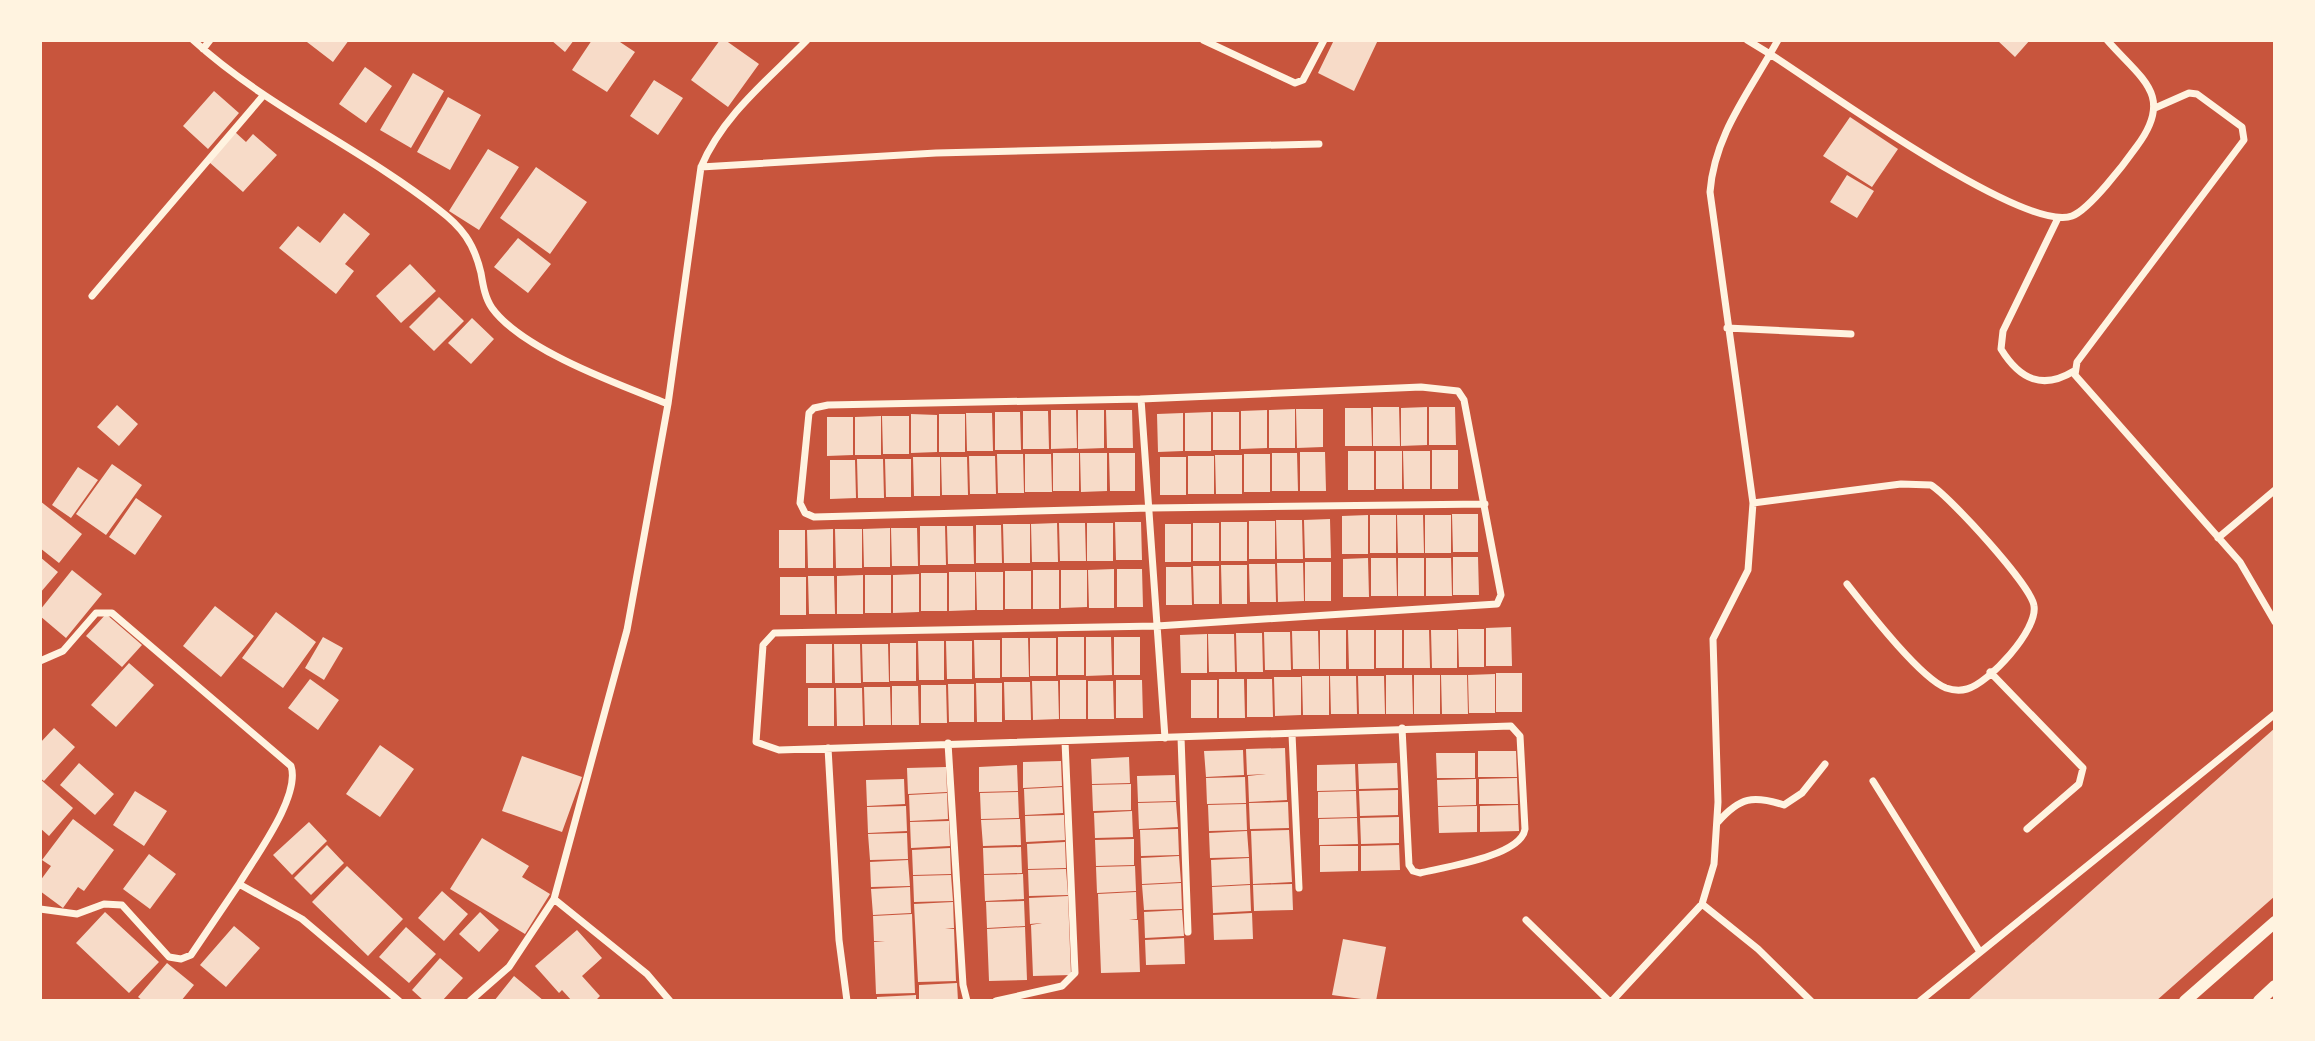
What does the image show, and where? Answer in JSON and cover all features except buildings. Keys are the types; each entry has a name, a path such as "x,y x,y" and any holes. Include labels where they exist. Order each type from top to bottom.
{"street":[{"path":"193,40 262,97 388,173 463,230 474,248 488,300 506,322 545,350 590,373 668,404"},
{"path":"203,49 210,40"},
{"path":"470,1001 509,967 554,899 627,630 668,404 701,167 715,137 730,117 807,40"},
{"path":"1203,40 1296,83 1303,80 1324,40"},
{"path":"1747,40 1997,198 2058,218 2079,212 2130,156 2152,122 2155,108 2153,93 2107,40"},
{"path":"1526,920 1611,1001 1702,904 1712,878 1718,822 1713,643 1748,570 1753,503 1710,192 1712,164 1722,136 1778,40"},
{"path":"2155,108 2189,93 2197,94 2242,128 2244,140 2077,362 2074,370 2076,379 2240,562 2275,622"},
{"path":"92,296 262,97"},
{"path":"701,167 936,153 1320,144"},
{"path":"2058,218 2003,331 2001,349 2017,369 2041,383 2058,380 2074,370"},
{"path":"1727,328 1851,334"},
{"path":"1402,728 1409,865 1413,871 1420,873 1505,851 1523,837 1520,736 1515,728 1402,728 1292,734 779,750 756,742 763,645 774,633 1157,625 1497,604 1501,595 1485,504 1464,400 1462,394 1453,388 1421,387 1141,399 828,405 814,408 808,418 802,508 808,516 814,517 1150,508 1485,504"},
{"path":"1141,399 1165,738"},
{"path":"1753,503 1922,483 1937,489 1993,547 2035,604 2029,631 1990,672 1966,690 1953,690 1937,684 1887,634 1846,584"},
{"path":"2218,538 2275,490"},
{"path":"40,661 63,650 96,614 112,613 291,766 293,777 288,796 239,884 191,955 181,959 169,957 122,905 104,904 77,914 40,909"},
{"path":"1990,672 2084,771 2079,784 2028,829"},
{"path":"1920,1001 2275,713"},
{"path":"1292,734 1299,888"},
{"path":"1181,737 1188,932"},
{"path":"996,1001 1062,986 1075,973 1065,741"},
{"path":"948,743 966,999"},
{"path":"828,748 839,940 848,1001"},
{"path":"1718,822 1735,803 1762,798 1784,805 1802,793 1825,764"},
{"path":"1873,781 1980,953"},
{"path":"239,884 302,919 399,1001"},
{"path":"554,899 647,974 670,1001"},
{"path":"1702,904 1758,949 1811,1001"},
{"path":"2185,1001 2275,922"},
{"path":"2259,1001 2275,986"}]}
